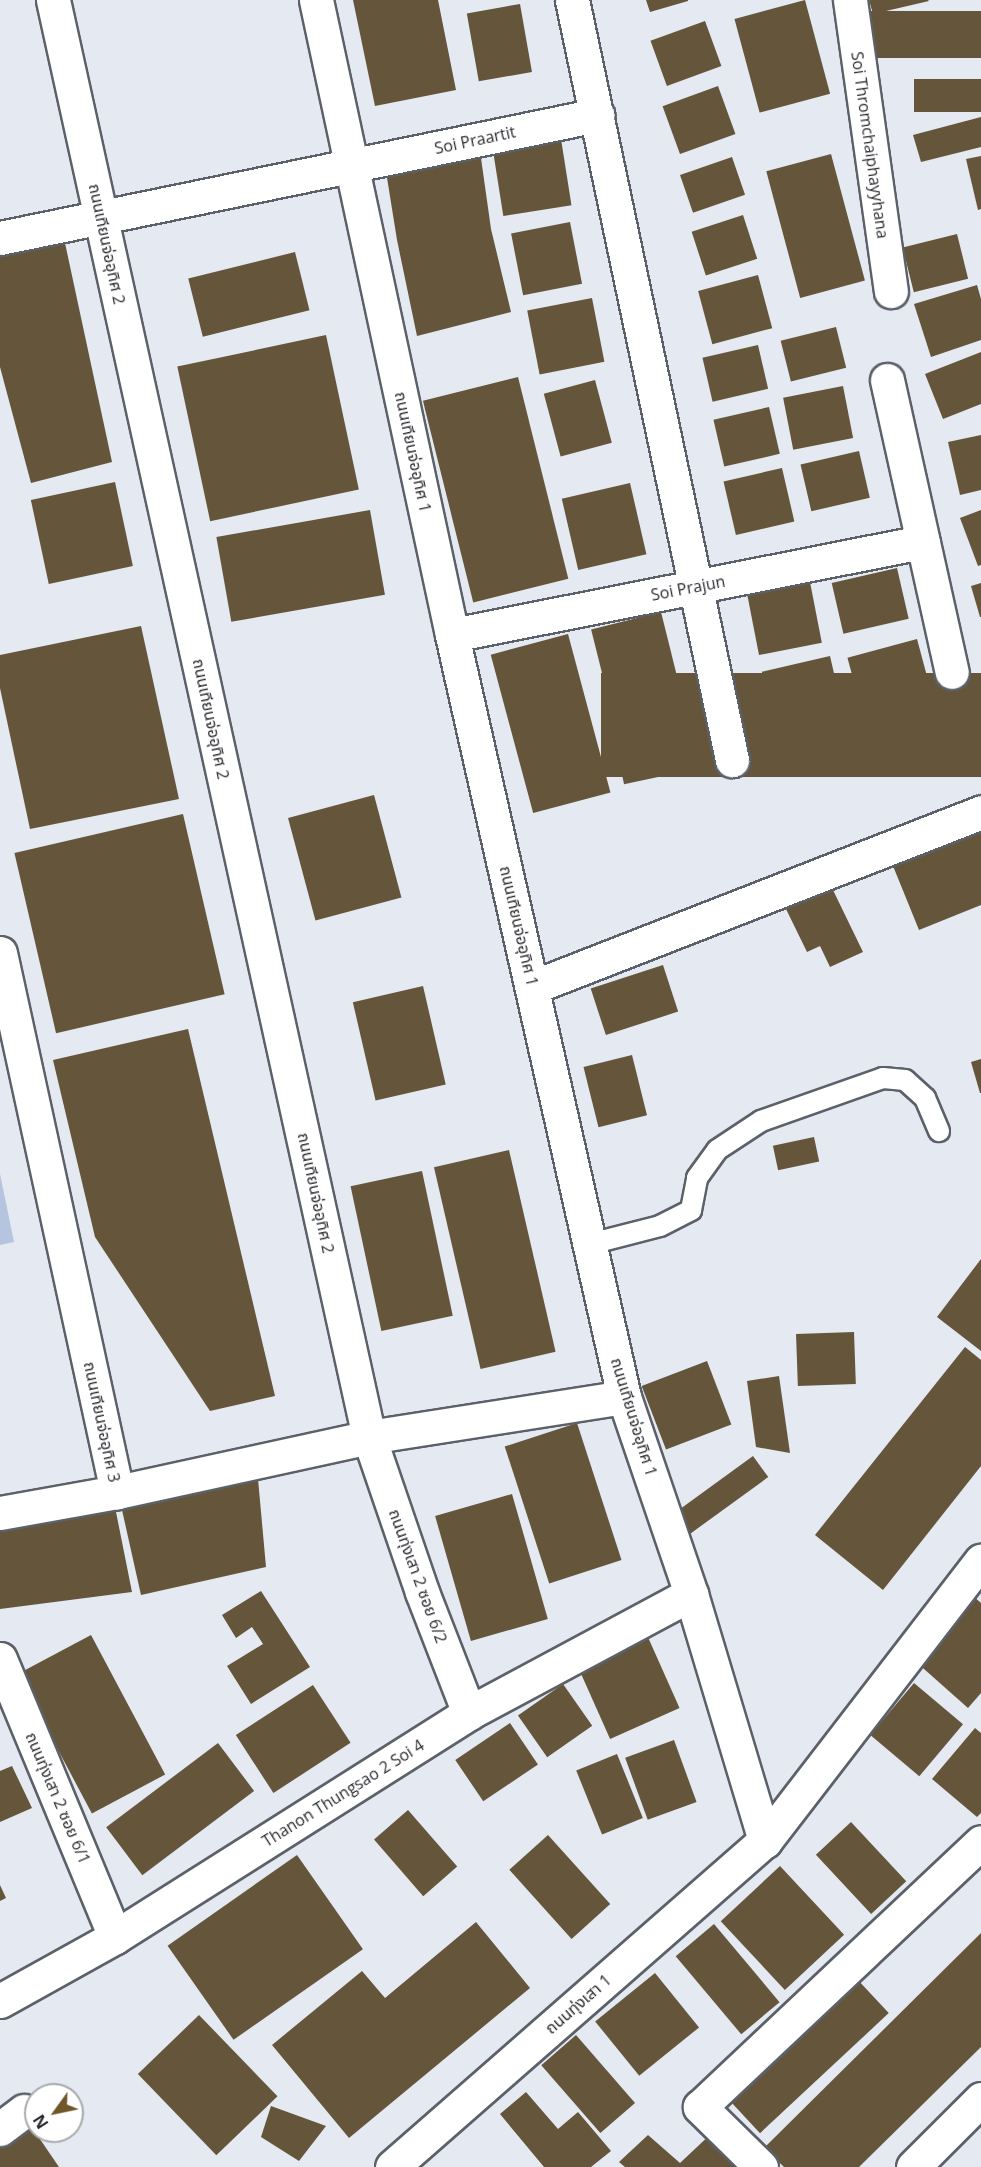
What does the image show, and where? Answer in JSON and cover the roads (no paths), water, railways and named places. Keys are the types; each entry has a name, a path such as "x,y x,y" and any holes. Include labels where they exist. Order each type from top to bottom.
{"street":[{"name":"ถนนเทียนจ่ออุทิศ 2","path":"53,0 369,1437"},
{"name":"ถนนเทียนจ่ออุทิศ 1","path":"316,0 452,635 624,1397 691,1594 765,1841"},
{"path":"572,0 732,760"},
{"name":"Soi Thromchaiphayyhana","path":"849,0 891,291"},
{"name":"Soi Praartit","path":"0,238 597,115"},
{"path":"887,380 952,672"},
{"name":"Soi Prajun","path":"452,635 923,542"},
{"path":"533,987 981,812"},
{"name":"ถนนเทียนจ่ออุทิศ 3","path":"0,953 117,1492 369,1437 624,1397"},
{"name":"ถนนทุ่งเสา 2 ซอย 6/2","path":"369,1437 422,1592 469,1713"},
{"path":"0,1513 117,1492"},
{"name":"ถนนทุ่งเสา 1","path":"392,2167 765,1841 981,1561"},
{"name":"Thanon Thungsao 2 Soi 4","path":"0,2001 115,1937 469,1713 691,1594"},
{"name":"ถนนทุ่งเสา 2 ซอย 6/1","path":"0,1659 115,1937"},
{"path":"761,2167 700,2107 981,1842"},
{"path":"913,2167 981,2099"}],"lane":[{"path":"590,1244 660,1226 691,1210 697,1178 717,1150 761,1121 883,1078 905,1080 925,1098 939,1131"}]}
